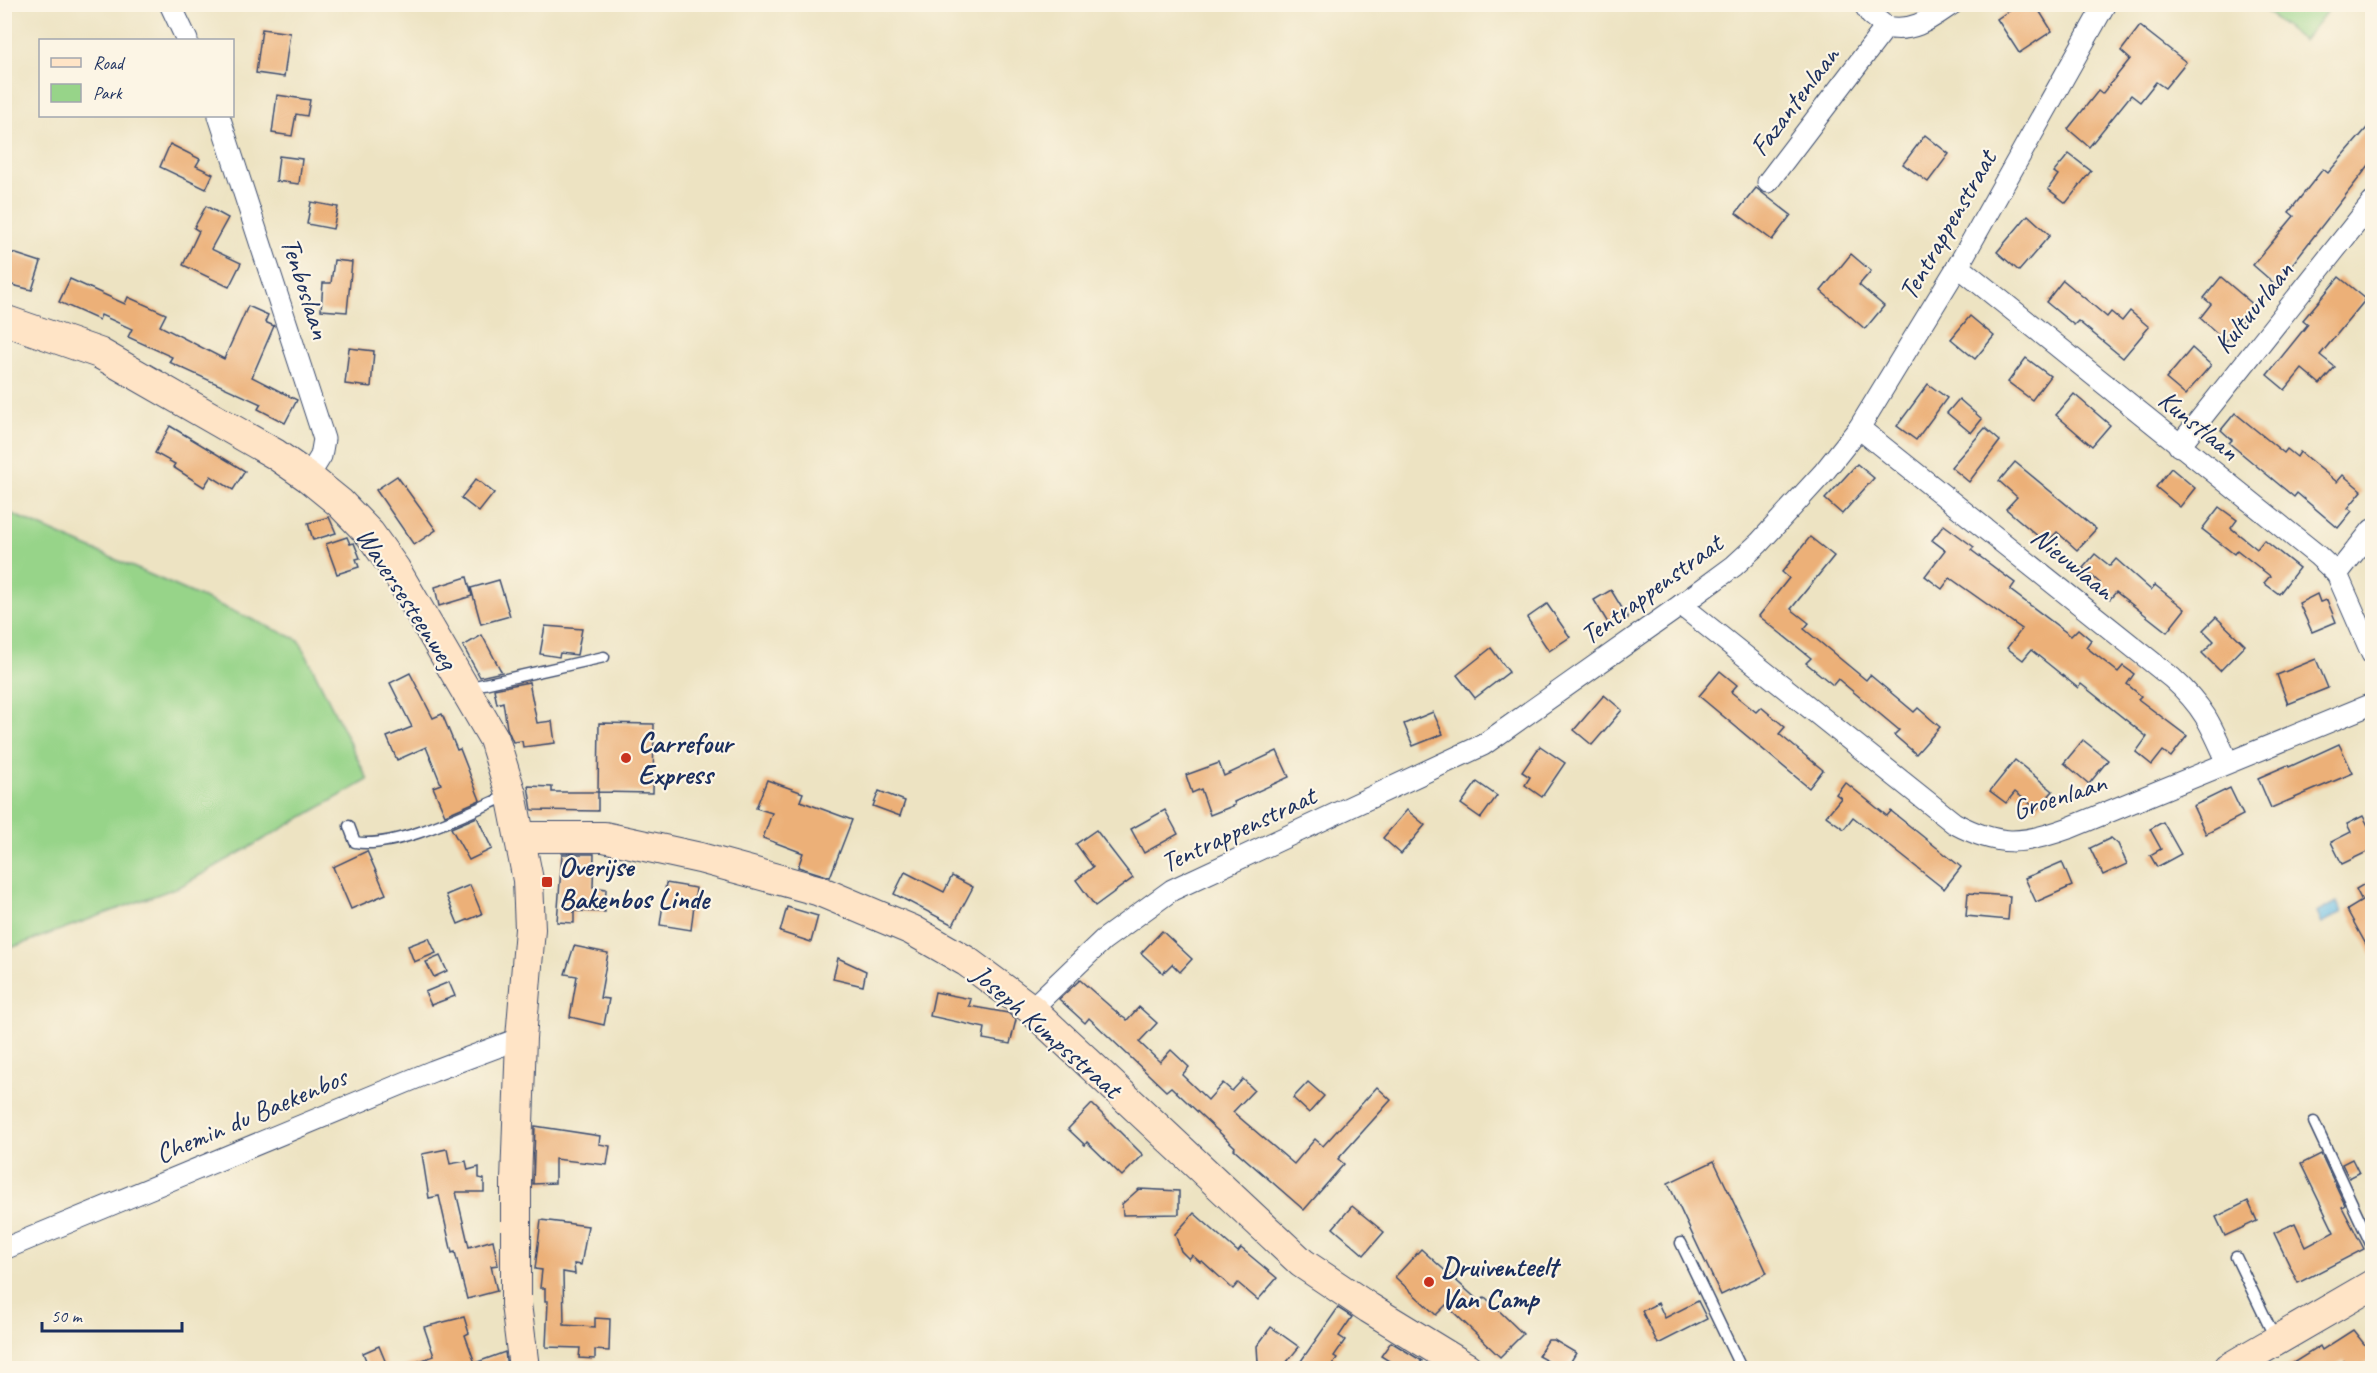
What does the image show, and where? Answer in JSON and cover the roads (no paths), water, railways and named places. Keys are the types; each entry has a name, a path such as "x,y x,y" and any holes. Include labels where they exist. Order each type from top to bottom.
{"street":[{"path":"170,4 187,39"},
{"path":"1864,4 1871,15 1886,27 1900,30 1917,27 1952,4"},
{"name":"Tentrappenstraat","path":"1031,1009 1103,940 1172,890 1483,745 1681,605 1734,566 1759,543 1824,472 1859,428 1958,266 2105,4"},
{"name":"Fazantenlaan","path":"1768,182 1886,27"},
{"name":"Tenboslaan","path":"219,117 324,439 321,456 308,477"},
{"name":"Kultuurlaan","path":"2179,446 2373,203"},
{"name":"Kunstlaan","path":"1958,266 2317,555 2337,574 2373,654"},
{"name":"Waversesteenweg","path":"4,320 99,353 308,477 370,534 414,599 494,739 511,794 528,880 530,929 521,1036 516,1181 516,1293 524,1368"},
{"name":"Nieuwlaan","path":"1859,428 2192,696 2209,718 2227,761"},
{"path":"2337,574 2373,530"},
{"name":"Groenlaan","path":"1681,605 1954,823 1981,837 2009,843 2038,839 2373,704"},
{"name":"Joseph Kumpsstraat","path":"520,837 604,837 700,858 817,890 912,930 966,961 1031,1009 1302,1263 1369,1308 1467,1368"},
{"name":"Chemin du Baekenbos","path":"4,1249 521,1036"},
{"path":"2229,1368 2373,1285"}],"lane":[{"path":"466,688 604,657"},
{"path":"349,826 355,842 382,842 434,826 511,794"},
{"path":"2314,1122 2373,1246"},
{"path":"1682,1243 1741,1368"},
{"path":"2236,1257 2276,1341"}],"water":[{"path":"2337,902 2342,912 2322,923 2317,913"}],"place":[{"name":"Carrefour Express","path":"626,758"},
{"name":"Overijse Bakenbos Linde","path":"547,882"},
{"name":"Druiventeelt Van Camp","path":"1429,1282"}]}
